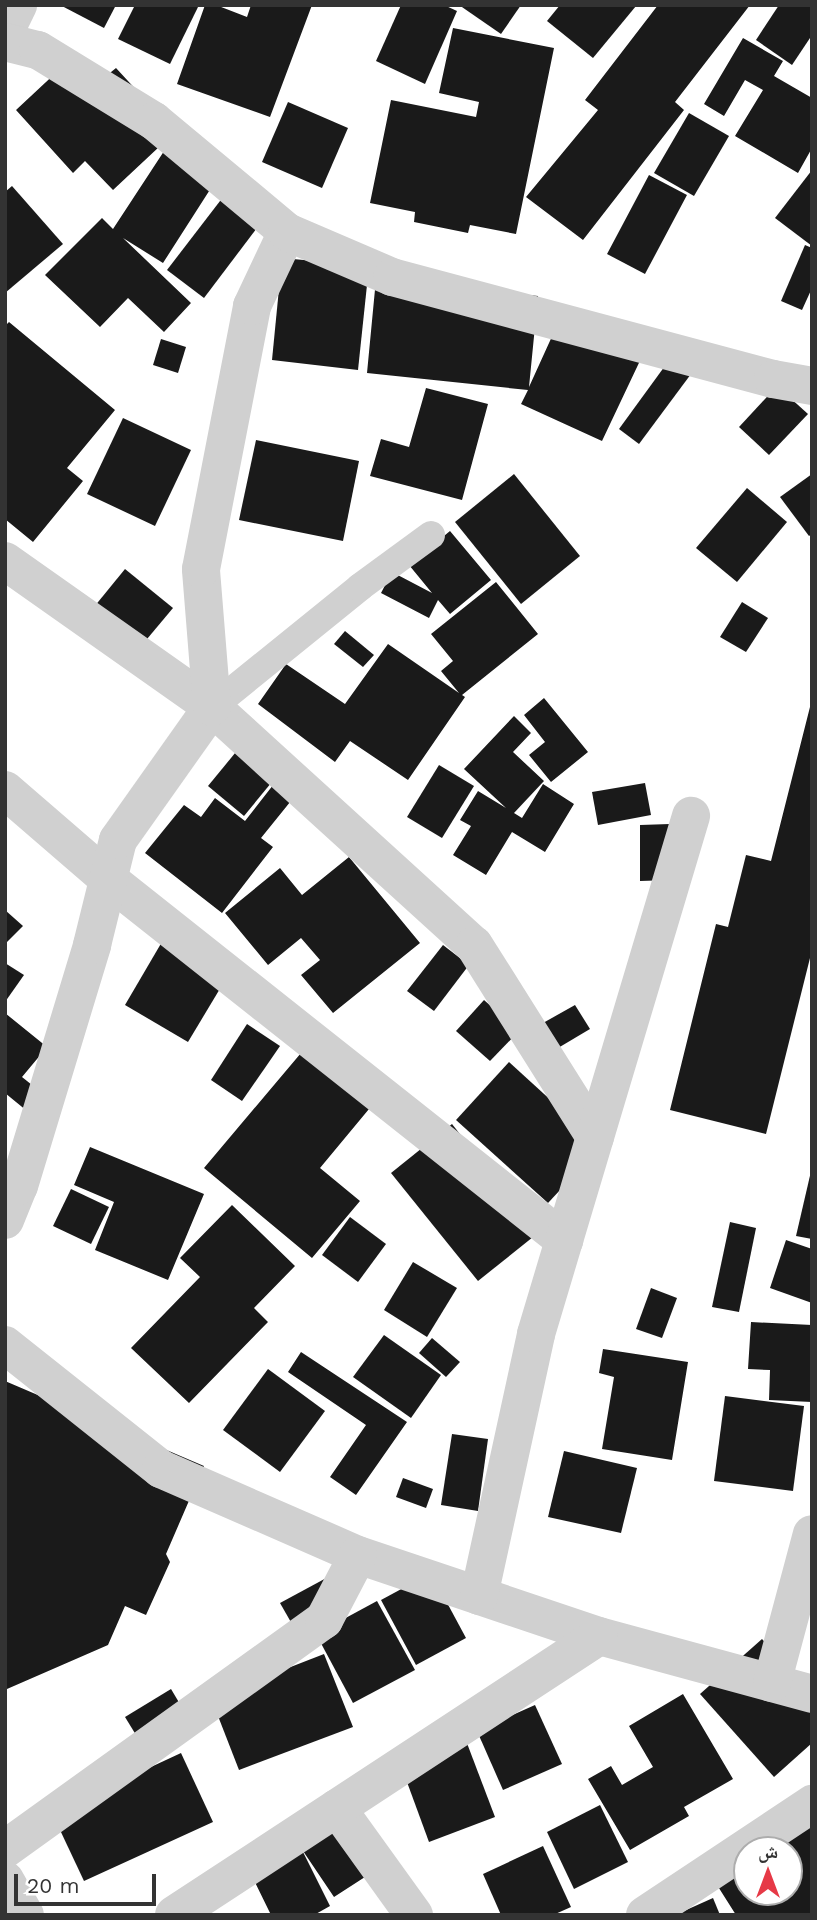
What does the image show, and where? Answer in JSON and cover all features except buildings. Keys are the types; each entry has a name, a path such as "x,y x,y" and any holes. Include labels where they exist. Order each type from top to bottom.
{"street":[{"path":"5,32 18,5"},
{"path":"5,42 38,50 154,121 287,232 392,277 773,379 812,386"},
{"path":"5,1220 12,1184 118,840 212,707 201,569 252,306 287,232"},
{"path":"5,561 212,707 474,945 595,1137"},
{"path":"5,790 108,879 564,1240"},
{"path":"479,1596 536,1334 691,816"},
{"path":"5,1345 161,1469 358,1555 599,1636 812,1694"},
{"path":"772,1683 812,1534"},
{"path":"5,1849 324,1620 358,1555"},
{"path":"174,1915 599,1636"},
{"path":"645,1915 812,1804"},
{"path":"337,1808 414,1915"},
{"path":"5,1880 26,1915"}],"lane":[{"path":"212,707 360,587 431,535"}]}
